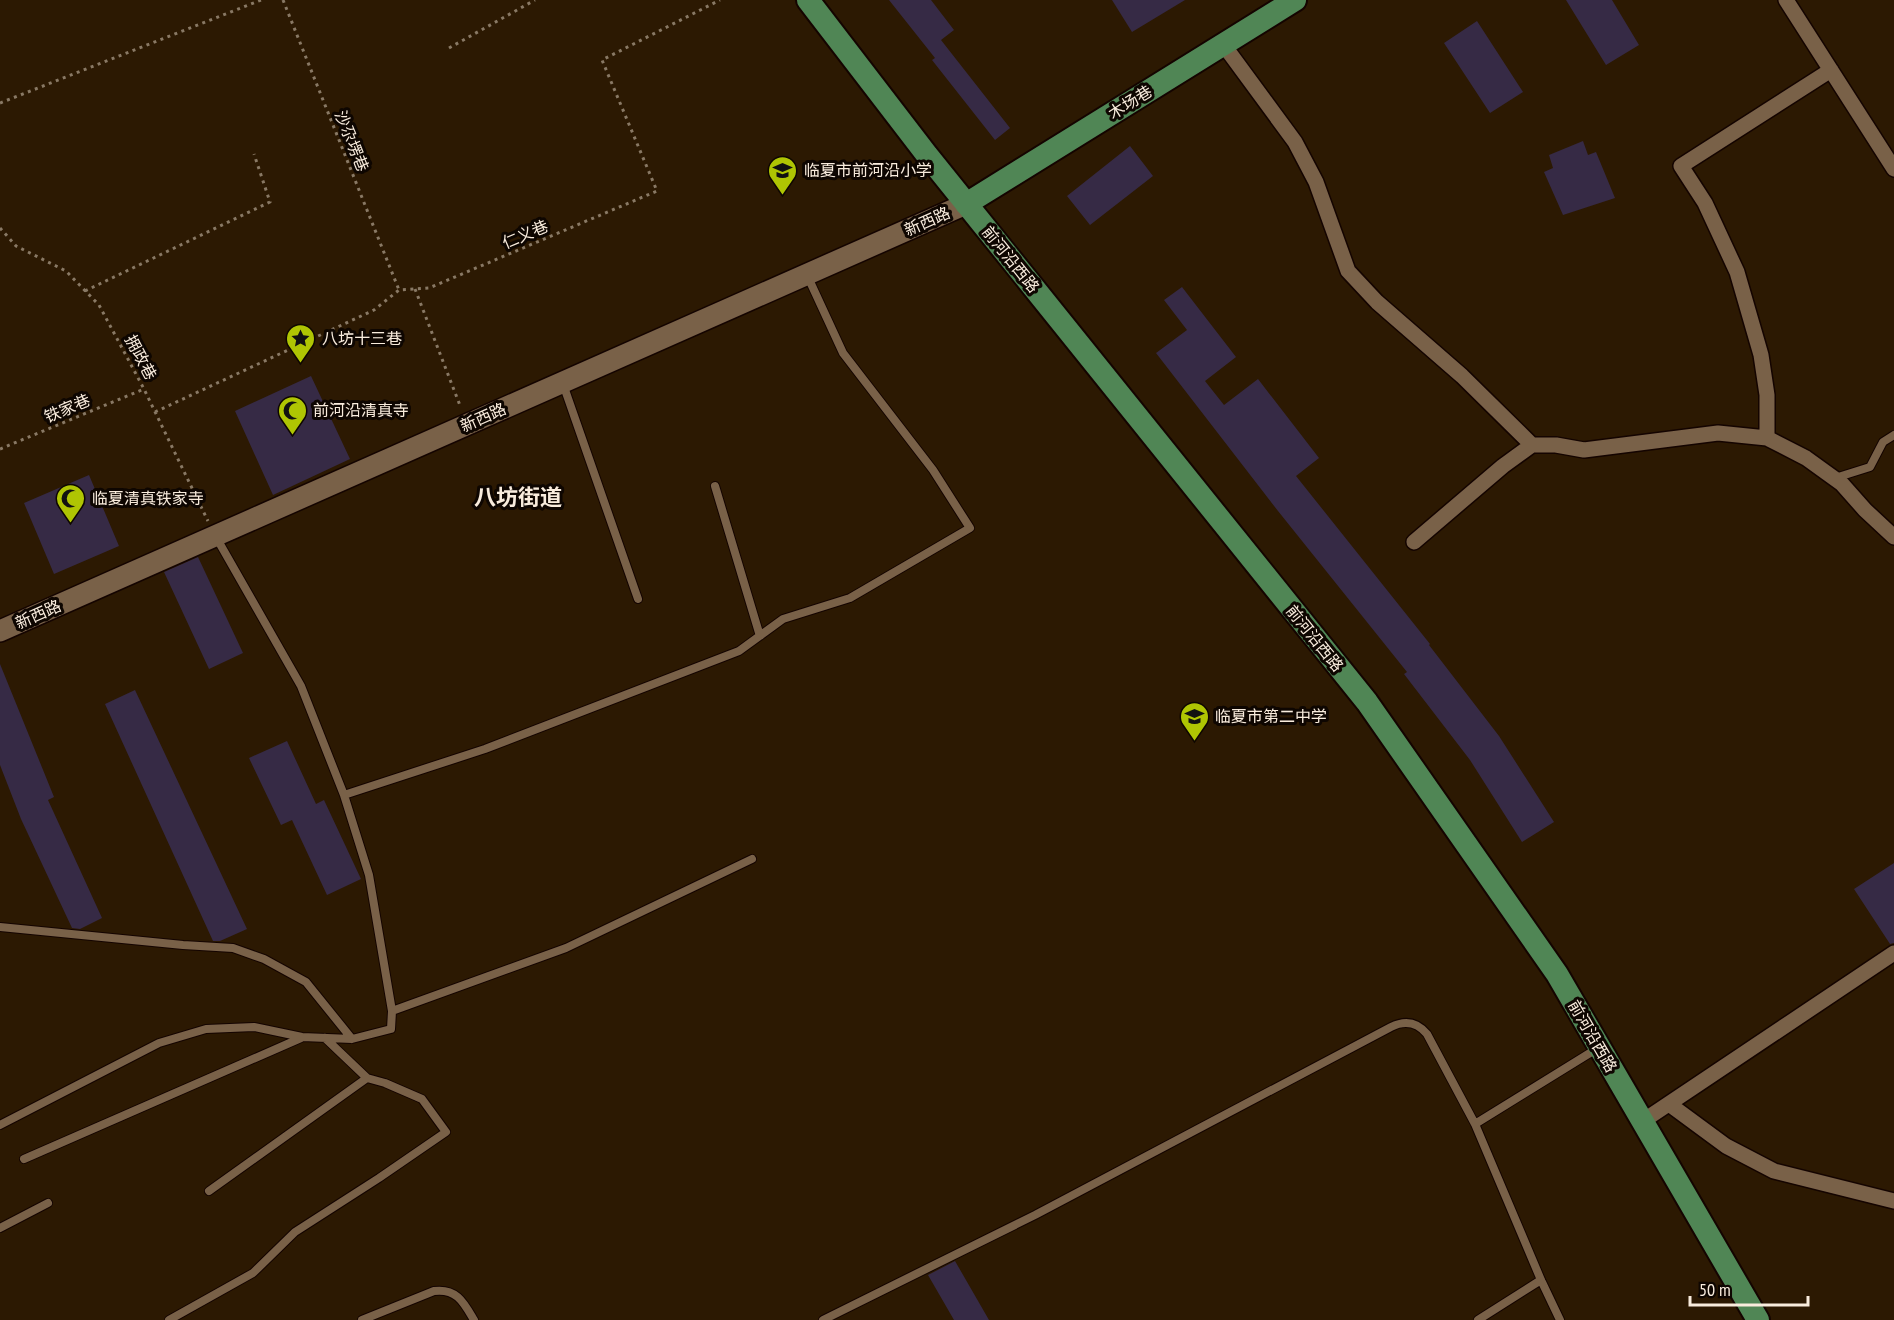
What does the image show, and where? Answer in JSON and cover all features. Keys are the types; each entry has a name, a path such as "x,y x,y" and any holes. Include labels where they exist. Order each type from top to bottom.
{"main road":[{"name":"前河沿西路","path":"808,0 966,204 1367,702 1557,974 1758,1320"},
{"name":"木场巷","path":"966,204 1295,0"},
{"name":"新西路","path":"0,631 966,204"}],"street":[{"path":"1786,0 1894,169"},
{"path":"1223,44 1295,142 1316,182 1348,271 1377,302 1462,376 1532,445"},
{"path":"1767,438 1767,395 1761,356 1737,272 1705,203 1682,166 1831,70"},
{"path":"1414,542 1503,466 1532,445 1556,445 1584,450 1718,433 1767,438 1806,458 1835,478 1894,537"},
{"path":"1642,1121 1894,953"},
{"path":"1669,1104 1726,1146 1774,1171 1894,1201"}],"lane":[{"path":"344,795 496,745 739,651 783,619 850,598 970,528 933,470 843,353 807,274"},
{"path":"562,382 638,599"},
{"path":"1835,478 1870,467 1883,442 1894,435"},
{"path":"715,486 760,636"},
{"path":"0,1125 159,1043 206,1029 254,1027 302,1037 352,1039 391,1029 392,1011 369,875 344,795 301,686 216,536"},
{"path":"392,1011 566,948 752,859"},
{"path":"0,927 233,948 264,959 306,982 352,1039"},
{"path":"823,1320 1035,1215 1398,1023 1414,1024 1427,1034 1475,1124 1560,1320"},
{"path":"24,1159 302,1037"},
{"path":"169,1320 253,1273 295,1232 446,1132 422,1099 368,1078 326,1038"},
{"path":"1475,1124 1599,1047"},
{"path":"209,1191 368,1078"},
{"path":"0,1228 48,1203"},
{"path":"1478,1320 1541,1280"},
{"path":"362,1320 434,1291 442,1290 457,1295 474,1320"}],"path":[{"path":"0,103 261,0"},
{"name":"沙尕塄巷","path":"283,0 399,291"},
{"path":"449,48 535,0"},
{"name":"仁义巷","path":"399,291 429,288 657,191 602,60 720,0"},
{"path":"85,291 270,202 254,154"},
{"name":"拥政巷","path":"0,228 16,246 66,271 99,305 144,389 216,536"},
{"path":"415,289 468,424"},
{"path":"155,412 374,310 399,291"},
{"name":"铁家巷","path":"0,449 144,389"}],"building":[{"path":"889,0 931,0 954,30 941,40 1010,128 995,140 932,60 935,58"},
{"path":"1112,0 1185,0 1132,32"},
{"path":"1566,0 1612,0 1639,45 1606,65"},
{"path":"1477,21 1523,92 1490,113 1444,43"},
{"path":"1583,141 1588,155 1596,152 1615,198 1563,215 1544,172 1553,168 1549,155"},
{"path":"1130,146 1153,176 1090,225 1067,196"},
{"path":"1182,287 1236,357 1205,381 1224,405 1258,379 1319,458 1296,476 1430,644 1499,736 1554,822 1522,842 1470,760 1404,674 1407,672 1278,511 1156,353 1187,330 1164,300"},
{"name":"前河沿清真寺","path":"311,376 350,459 273,495 235,411"},
{"name":"临夏清真铁家寺","path":"89,475 119,546 54,574 24,503"},
{"path":"198,557 243,653 209,669 164,572"},
{"path":"0,664 54,797 48,800 102,918 80,929 72,928 21,819 0,765"},
{"path":"135,690 247,929 220,941 213,941 105,704"},
{"path":"287,741 316,804 324,800 361,879 327,895 292,820 281,825 249,758"},
{"path":"1894,863 1894,943 1890,944 1854,889"},
{"path":"955,1261 989,1320 954,1320 928,1275"}],"place":[{"name":"临夏市前河沿小学","path":"783,196"},
{"name":"八坊十三巷","path":"301,364"},
{"name":"前河沿清真寺","path":"292,436"},
{"name":"临夏清真铁家寺","path":"71,524"},
{"name":"临夏市第二中学","path":"1194,742"}],"district":[{"name":"八坊街道","path":"518,497"}]}
